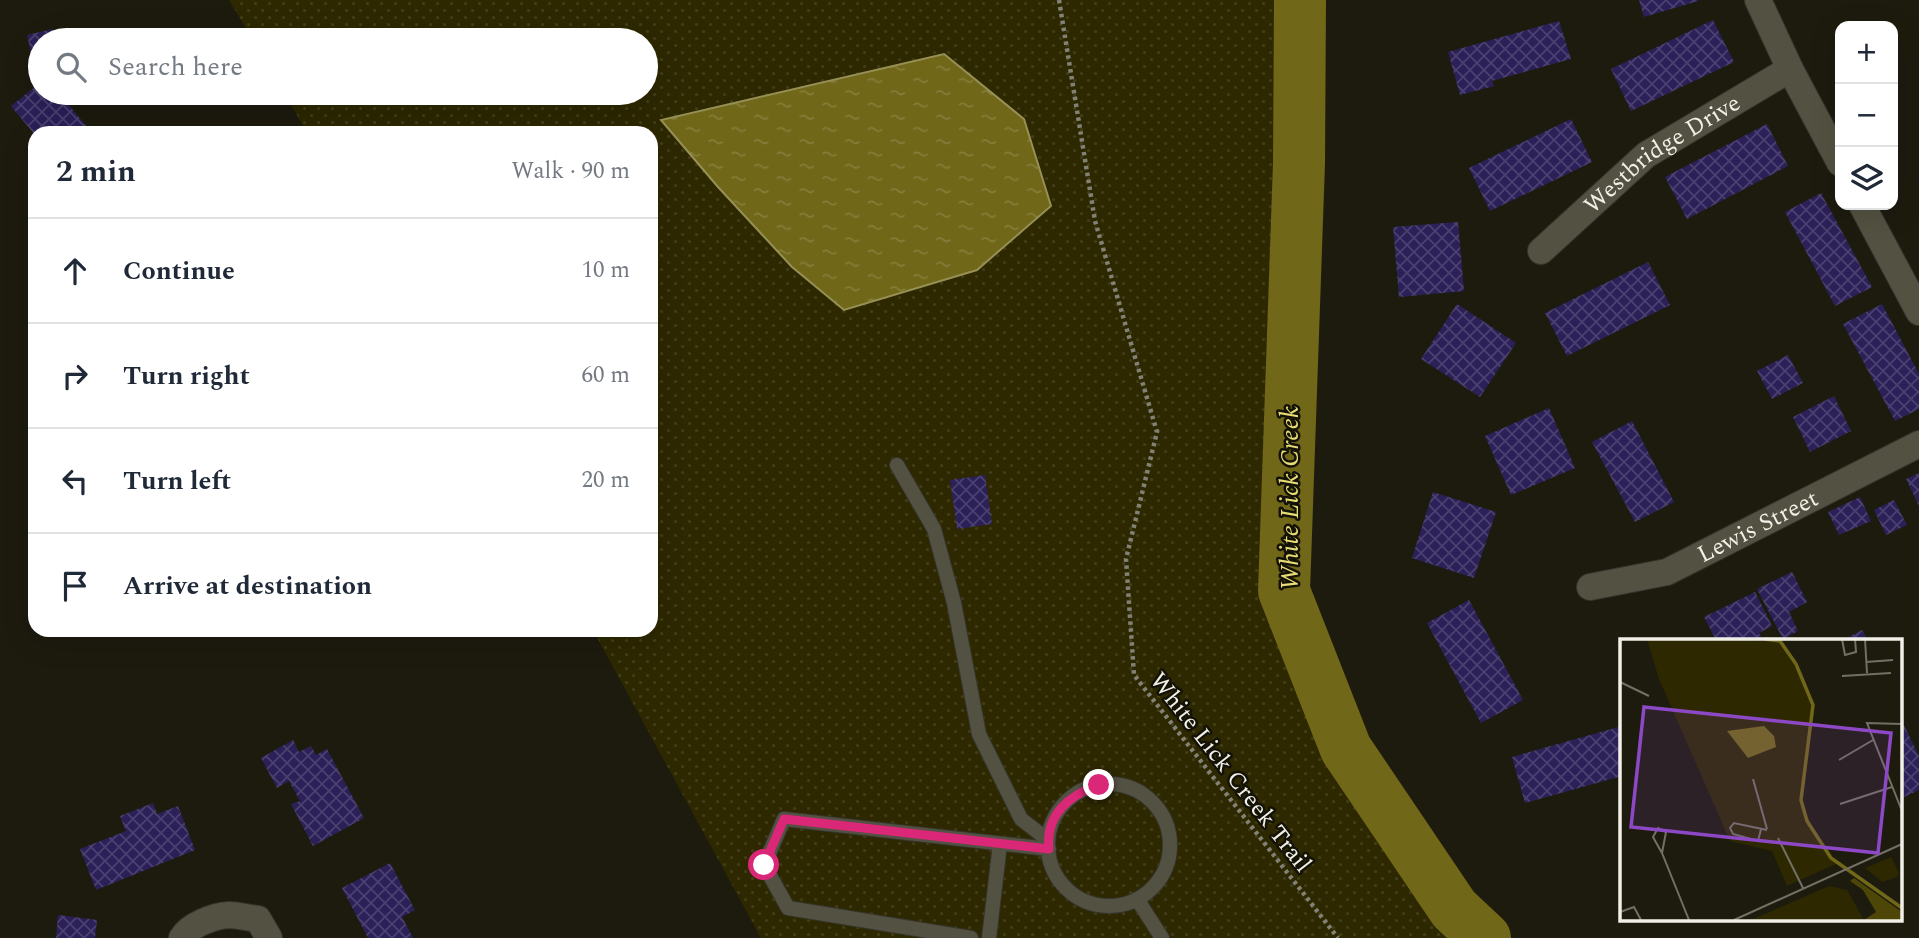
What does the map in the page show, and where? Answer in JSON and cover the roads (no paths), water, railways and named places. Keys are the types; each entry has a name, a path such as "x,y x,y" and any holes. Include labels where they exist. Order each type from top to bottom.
{"street":[{"path":"1758,0 1790,69 1835,154"},
{"name":"Westbridge Drive","path":"1541,251 1646,155 1790,69"},
{"path":"1865,210 1919,312"},
{"name":"Lewis Street","path":"1590,587 1667,572 1919,444"},
{"path":"182,938 185,933 205,921 229,915 258,919 269,938"}],"lane":[{"path":"897,465 934,529 954,603 979,734 1021,819 1049,845"},
{"path":"1099,785 1118,785 1137,791 1153,803 1165,819 1170,838 1169,858 1161,877 1148,893 1130,903 1110,906 1090,903 1072,894 1058,879 1050,860 1049,845 1053,820 1064,804 1080,792 1099,785"},
{"path":"971,938 788,908 764,865 784,819 1000,844 1049,845"},
{"path":"989,938 1000,844"},
{"path":"1137,899 1163,938"}],"water":[{"path":"944,54 1024,119 1051,206 977,270 844,310 792,267 661,120"}],"waterway":[{"name":"White Lick Creek","path":"1300,0 1299,163 1284,591 1346,749 1454,909 1485,938"}]}
